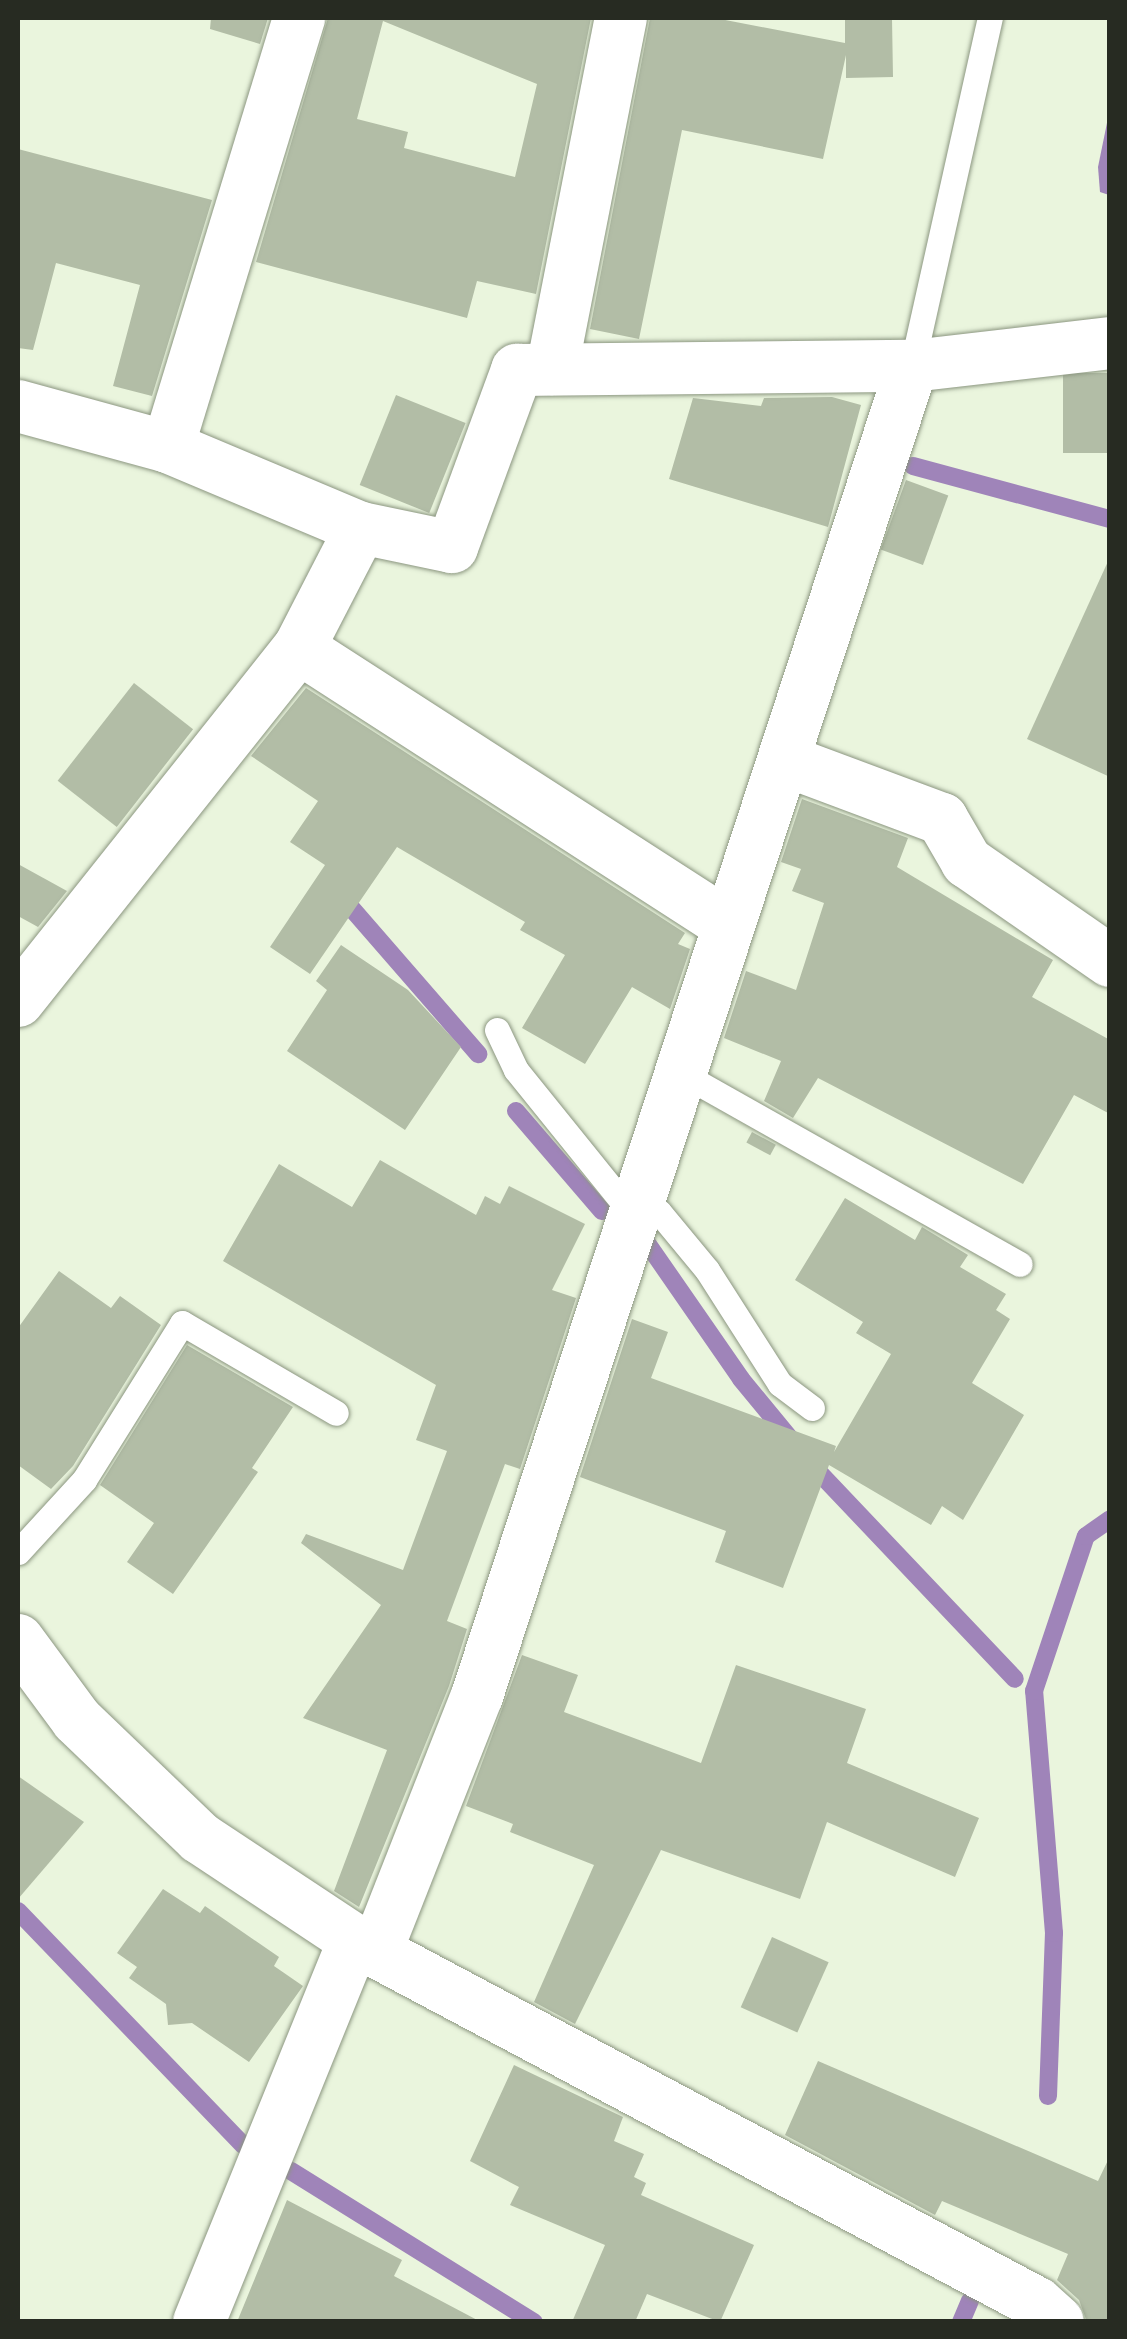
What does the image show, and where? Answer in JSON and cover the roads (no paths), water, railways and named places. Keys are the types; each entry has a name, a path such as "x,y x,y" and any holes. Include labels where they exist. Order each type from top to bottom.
{"street":[{"path":"168,447 299,18"},
{"path":"552,369 621,18"},
{"path":"18,406 168,447 361,528 452,547 517,370 912,366 1110,343"},
{"path":"198,2322 477,1696 726,923 784,760 912,366"},
{"path":"18,1001 299,648 361,528"},
{"path":"299,648 726,923"},
{"path":"784,760 942,820 967,862 1110,961"},
{"path":"18,1640 76,1720 200,1838 365,1946 1037,2303 1058,2322"}],"lane":[{"path":"912,366 990,18"},
{"path":"497,1030 516,1070 632,1214 659,1212 707,1270 780,1384 812,1408"},
{"path":"679,1072 1020,1264"},
{"path":"18,1552 84,1480 182,1322 336,1413"}],"waterway":[{"path":"913,466 1110,519"},
{"path":"340,895 478,1054"},
{"path":"516,1111 602,1211"},
{"path":"647,1243 741,1379 811,1464 1015,1679"},
{"path":"1048,2096 1054,1933 1034,1691 1086,1536 1110,1519"},
{"path":"18,1911 243,2145"},
{"path":"291,2171 534,2322"},
{"path":"961,2322 970,2301"}]}
